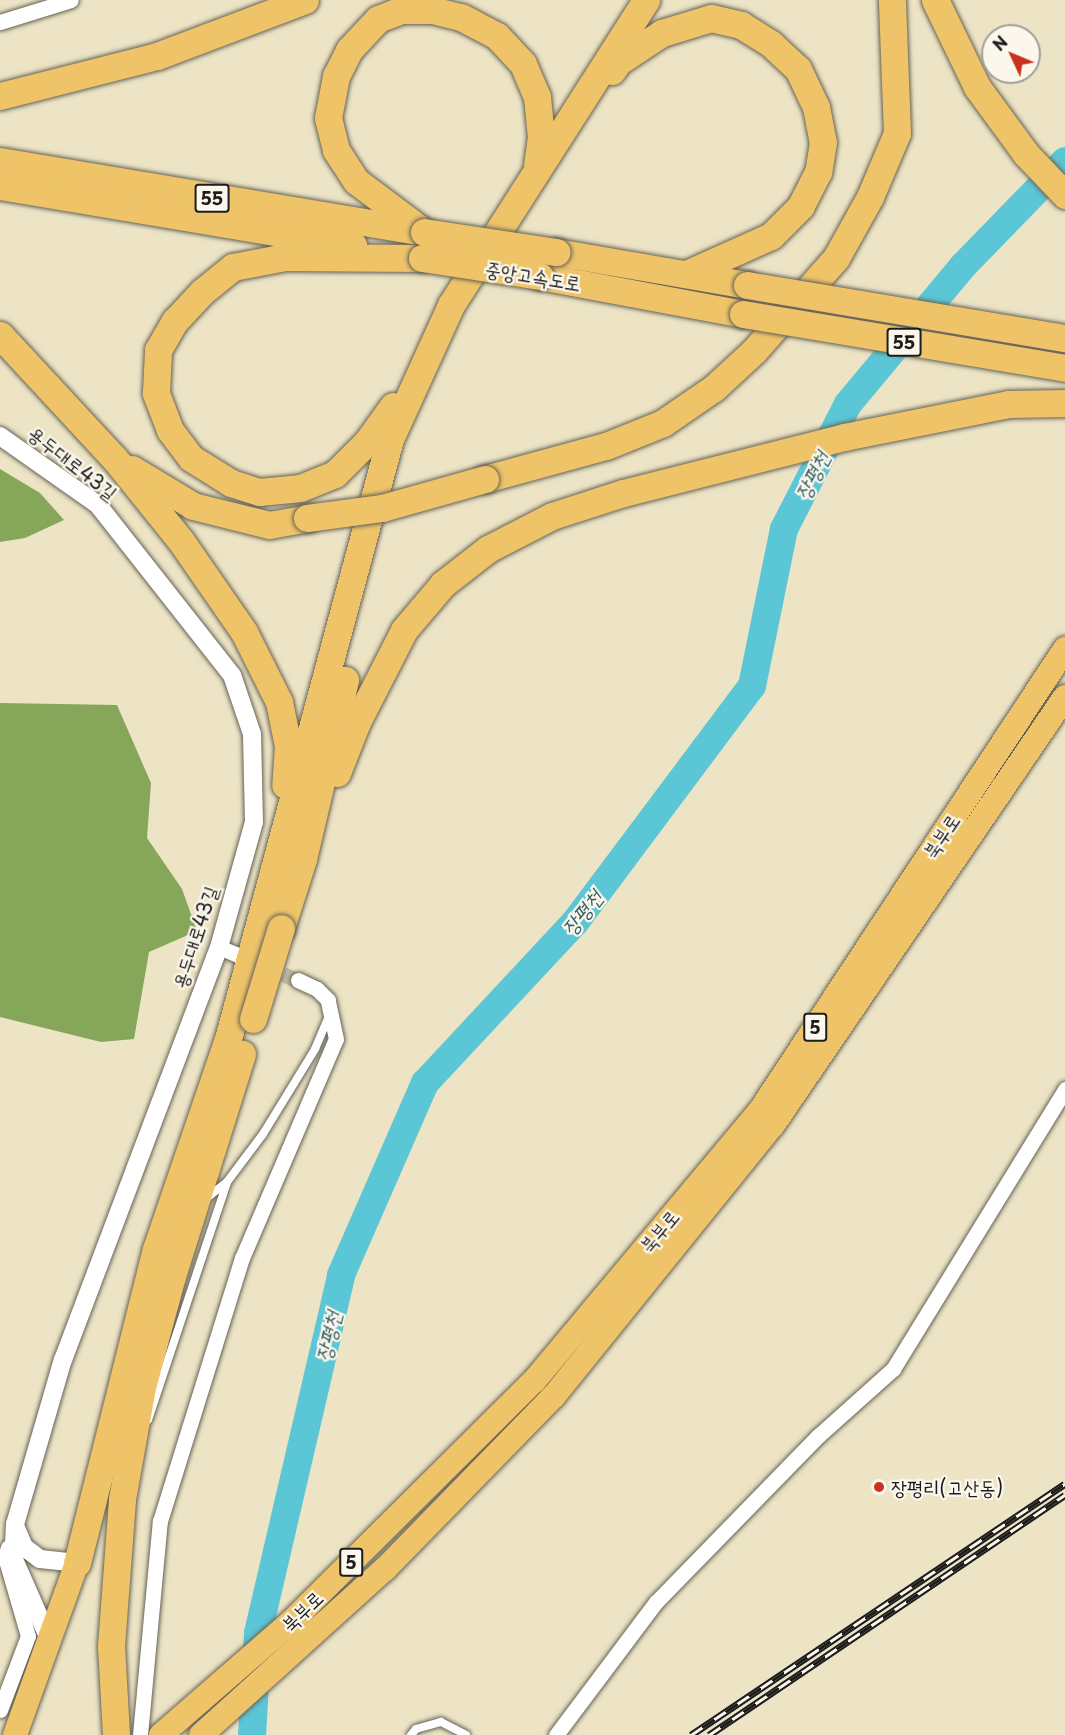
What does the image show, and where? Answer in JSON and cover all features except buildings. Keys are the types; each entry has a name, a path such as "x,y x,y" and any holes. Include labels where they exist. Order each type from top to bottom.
{"highway":[{"path":"0,96 157,56 305,0"},
{"path":"116,1735 111,1646 122,1499 142,1387 194,1209 281,928 292,857 390,439 419,368 451,305 646,0"},
{"path":"115,459 193,506 269,525 382,508 606,446 663,423 714,388 754,351 836,258 870,197 897,133 892,0"},
{"path":"935,0 977,87 1026,154 1065,195"},
{"path":"423,245 356,181 336,150 328,118 336,76 349,50 378,19 402,10 432,10 461,17 497,36 523,64 537,97 541,137 536,169"},
{"path":"15,1735 76,1563 156,1249 292,857 345,676 409,436 426,384 461,308 618,62 662,33 711,18 741,25 798,69 816,107 823,142 818,172 801,206 771,236 686,274"},
{"name":"중앙고속도로","path":"0,161 423,245 540,276 743,314 1065,368"},
{"name":"중앙고속도로","path":"0,186 233,223 423,245 556,252 1065,338"},
{"path":"419,368 366,442 335,474 301,488 259,492 231,483 191,458 170,430 156,393 158,350 175,321 201,292 233,267 285,257 423,245"},
{"path":"0,334 115,459 181,542 244,632 279,702 288,746 292,857"},
{"path":"292,857 404,630 443,584 488,549 552,516 679,479 844,437 1009,404 1065,403"},
{"name":"북부로","path":"161,1735 292,1622 534,1381 760,1111 1065,649"},
{"name":"북부로","path":"201,1735 385,1569 554,1396 773,1125 1065,697"}],"street":[{"path":"0,22 71,0"},
{"name":"용두대로43길","path":"0,436 98,505 232,675 252,734 254,822 219,947 63,1359 15,1524 13,1557 49,1639"},
{"path":"219,947 238,955"},
{"path":"140,1735 160,1521 242,1258 336,1039 328,1000 317,989 298,980"},
{"path":"556,1735 656,1602 818,1436 893,1369 1065,1089"},
{"path":"15,1524 24,1547 40,1559 76,1563"},
{"path":"0,1710 28,1636 5,1557 15,1524"}],"lane":[{"path":"194,1209 227,1182 264,1134 310,1058 331,1012"},
{"path":"122,1499 227,1182"},
{"path":"411,1735 416,1729 441,1722 466,1735"}],"green space":[{"path":"0,469 40,493 64,520 25,538 0,542"},
{"path":"0,703 117,705 151,783 147,838 182,889 197,931 149,952 134,1039 101,1042 0,1017"}],"waterway":[{"name":"장평천","path":"252,1735 258,1633 341,1275 425,1083 576,921 752,686 784,529 848,404 963,266 1065,161"}],"tunnel":[{"path":"262,965 298,980"}],"railway":[{"path":"691,1735 1065,1484"},
{"path":"709,1735 1065,1495"}],"place":[{"name":"장평리(고산동)","path":"879,1487"}]}
